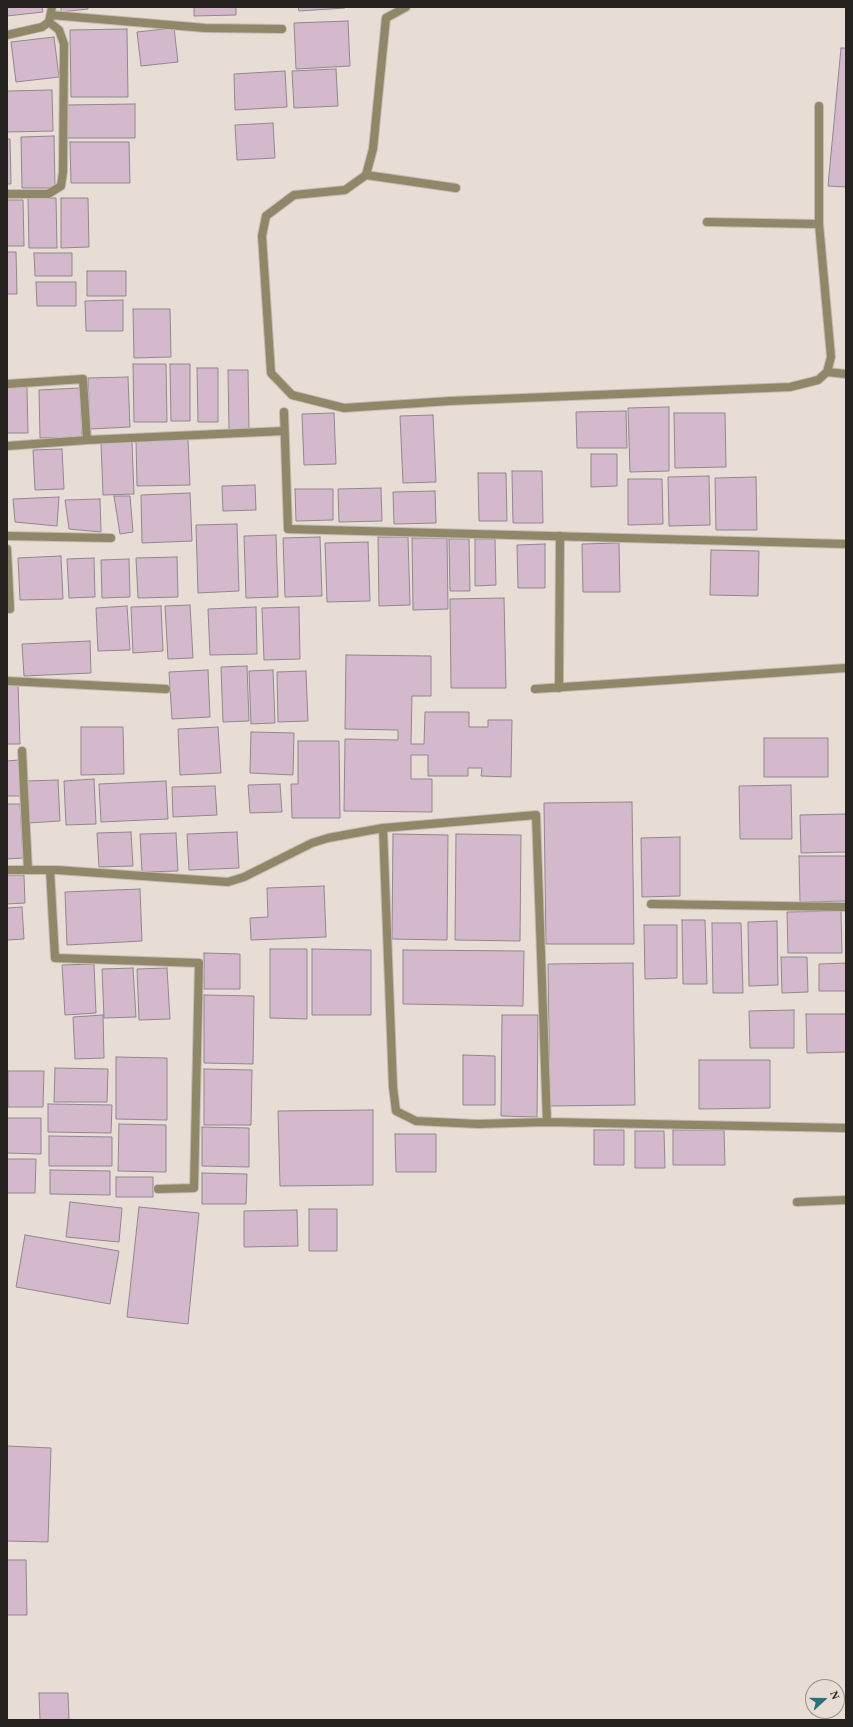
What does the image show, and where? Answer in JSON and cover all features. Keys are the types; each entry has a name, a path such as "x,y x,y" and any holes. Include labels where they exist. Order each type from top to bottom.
{"street":[{"path":"406,7 386,18 373,149 366,175 345,190 294,196 266,216 262,236 271,373 292,395 344,408 458,400 790,387 818,380 827,372 831,357 819,224 819,106"},
{"path":"51,14 205,28 282,29"},
{"path":"7,35 42,28 51,14"},
{"path":"7,194 48,194 60,186 63,172 64,44 51,14"},
{"path":"366,175 456,188"},
{"path":"707,222 819,224"},
{"path":"827,372 846,374"},
{"path":"7,384 83,378 87,440"},
{"path":"284,412 288,529 846,544"},
{"path":"7,446 87,440 284,432"},
{"path":"7,536 111,538"},
{"path":"560,536 560,688"},
{"path":"7,549 10,609"},
{"path":"535,689 846,668"},
{"path":"7,681 166,688"},
{"path":"22,751 28,870"},
{"path":"7,870 50,870 228,882 244,878 312,843 328,838 383,828 536,815 547,1122"},
{"path":"383,828 393,1087 396,1111 416,1121 478,1124 547,1122 846,1128"},
{"path":"50,870 55,958 199,963 194,1188 158,1189"},
{"path":"651,904 846,907"},
{"path":"797,1202 846,1200"}],"building":[{"path":"7,7 42,7 43,12 7,16"},
{"path":"61,7 88,7 88,9 61,12"},
{"path":"194,7 236,7 236,15 194,16"},
{"path":"298,7 345,7 345,8 299,11"},
{"path":"348,21 350,66 296,69 294,23"},
{"path":"174,28 178,62 141,66 137,32"},
{"path":"127,29 128,97 71,97 70,30"},
{"path":"54,37 59,77 16,82 11,42"},
{"path":"841,48 846,48 846,187 828,186"},
{"path":"336,69 338,106 294,108 292,71"},
{"path":"285,71 287,107 235,110 234,74"},
{"path":"52,90 53,131 7,132 7,91"},
{"path":"135,104 135,138 67,138 66,105"},
{"path":"273,123 275,158 237,160 235,125"},
{"path":"54,136 55,188 22,188 21,137"},
{"path":"7,139 10,139 11,184 7,184"},
{"path":"70,142 129,142 130,183 71,183"},
{"path":"28,198 56,198 57,248 29,248"},
{"path":"61,198 88,198 89,247 61,248"},
{"path":"7,200 23,200 24,246 7,246"},
{"path":"7,252 16,252 17,294 7,294"},
{"path":"34,253 72,253 72,276 35,276"},
{"path":"87,271 126,271 126,296 87,296"},
{"path":"36,282 76,282 76,306 37,306"},
{"path":"123,300 123,331 86,331 85,301"},
{"path":"133,309 170,309 171,357 134,358"},
{"path":"133,364 166,364 167,422 134,422"},
{"path":"170,364 190,364 190,421 171,421"},
{"path":"197,368 218,368 218,422 198,422"},
{"path":"228,370 248,370 249,430 229,430"},
{"path":"128,377 130,427 90,429 88,378"},
{"path":"27,387 28,433 7,433 7,388"},
{"path":"80,388 82,437 40,438 39,390"},
{"path":"669,407 669,471 630,472 628,408"},
{"path":"626,411 627,448 577,448 576,412"},
{"path":"334,413 336,464 304,465 302,414"},
{"path":"674,413 725,413 726,467 675,468"},
{"path":"433,415 436,482 403,483 400,416"},
{"path":"188,439 190,485 137,486 136,441"},
{"path":"132,442 134,494 103,495 101,443"},
{"path":"62,449 64,489 35,490 33,450"},
{"path":"591,454 617,454 617,486 591,487"},
{"path":"512,471 542,471 543,523 513,523"},
{"path":"478,473 506,473 507,521 479,521"},
{"path":"709,476 710,525 669,526 668,477"},
{"path":"756,477 757,530 716,530 715,478"},
{"path":"628,479 662,479 663,524 628,525"},
{"path":"255,485 256,510 223,511 222,486"},
{"path":"381,488 382,521 339,522 338,489"},
{"path":"295,489 333,489 333,520 296,521"},
{"path":"435,491 436,523 394,524 393,492"},
{"path":"190,493 192,541 142,543 141,495"},
{"path":"114,496 130,496 133,532 120,534"},
{"path":"59,497 57,526 15,522 13,499"},
{"path":"100,499 101,532 69,529 65,500"},
{"path":"237,524 239,591 198,593 196,525"},
{"path":"276,535 278,597 246,598 244,536"},
{"path":"320,537 322,596 285,597 283,538"},
{"path":"378,537 408,537 410,605 379,606"},
{"path":"412,538 447,538 448,609 413,610"},
{"path":"449,539 469,539 470,591 450,591"},
{"path":"475,539 495,539 496,585 475,586"},
{"path":"368,542 370,601 327,602 325,543"},
{"path":"619,543 620,592 583,592 582,544"},
{"path":"545,544 545,588 518,588 517,545"},
{"path":"711,550 759,551 758,596 710,595"},
{"path":"61,556 63,599 20,600 18,558"},
{"path":"177,557 178,597 138,598 136,558"},
{"path":"94,558 95,597 69,598 67,559"},
{"path":"129,559 130,597 102,598 101,560"},
{"path":"504,598 506,688 451,688 450,599"},
{"path":"190,605 193,658 168,659 165,606"},
{"path":"127,606 130,650 98,651 96,608"},
{"path":"161,606 163,651 133,653 131,607"},
{"path":"256,607 257,654 210,655 208,609"},
{"path":"299,607 300,659 264,660 262,608"},
{"path":"90,641 91,673 24,676 22,644"},
{"path":"346,655 431,656 431,696 412,696 411,744 424,744 425,712 469,712 469,727 488,727 488,720 512,720 511,777 481,776 482,768 468,768 468,776 428,776 428,755 411,755 411,779 432,779 432,812 344,811 345,739 398,740 398,730 345,729"},
{"path":"247,666 249,721 223,722 221,667"},
{"path":"208,670 210,717 172,719 169,672"},
{"path":"273,670 275,723 251,724 249,671"},
{"path":"306,671 308,721 278,722 277,672"},
{"path":"7,684 18,684 20,744 7,744"},
{"path":"81,727 123,727 124,774 81,775"},
{"path":"218,727 221,773 180,775 178,729"},
{"path":"251,732 294,733 293,775 250,773"},
{"path":"764,738 828,738 828,777 764,777"},
{"path":"298,741 339,741 340,818 292,818 291,784 298,784"},
{"path":"19,760 21,796 7,796 7,761"},
{"path":"94,779 96,824 66,825 64,781"},
{"path":"58,780 60,821 28,823 26,781"},
{"path":"166,781 168,819 101,822 99,784"},
{"path":"280,784 282,812 250,813 248,785"},
{"path":"791,785 792,839 740,839 739,786"},
{"path":"215,786 217,815 173,817 172,787"},
{"path":"632,802 634,944 546,944 544,803"},
{"path":"7,804 20,804 23,858 7,859"},
{"path":"846,814 846,852 801,853 800,815"},
{"path":"131,832 133,866 99,867 97,833"},
{"path":"237,832 239,868 189,870 187,834"},
{"path":"176,833 178,871 142,872 140,834"},
{"path":"393,834 448,835 447,940 392,939"},
{"path":"456,834 521,835 520,941 455,940"},
{"path":"680,837 680,896 642,897 641,838"},
{"path":"799,856 846,856 846,901 800,902"},
{"path":"7,875 24,875 25,903 7,904"},
{"path":"324,886 326,937 251,940 250,918 268,917 267,888"},
{"path":"140,889 142,941 67,945 65,892"},
{"path":"22,907 24,939 7,940 7,908"},
{"path":"841,911 842,953 788,953 787,912"},
{"path":"682,920 705,920 707,984 683,984"},
{"path":"777,921 778,985 749,986 748,922"},
{"path":"712,923 741,923 743,993 713,993"},
{"path":"644,925 677,925 677,978 645,979"},
{"path":"270,949 307,949 307,1019 270,1018"},
{"path":"312,949 371,950 371,1015 312,1015"},
{"path":"403,950 524,951 523,1006 403,1004"},
{"path":"204,953 240,954 240,989 204,989"},
{"path":"781,957 807,957 808,992 782,993"},
{"path":"633,963 635,1105 550,1106 548,964"},
{"path":"846,963 846,991 819,991 819,964"},
{"path":"94,964 96,1013 65,1015 62,965"},
{"path":"133,968 136,1017 104,1018 102,969"},
{"path":"167,968 170,1019 139,1020 137,969"},
{"path":"204,995 254,996 253,1064 204,1063"},
{"path":"794,1010 794,1048 750,1048 749,1011"},
{"path":"806,1014 846,1014 846,1052 807,1053"},
{"path":"103,1015 104,1058 75,1059 73,1017"},
{"path":"502,1015 538,1015 537,1117 501,1116"},
{"path":"463,1055 495,1056 495,1105 463,1105"},
{"path":"116,1057 167,1058 167,1120 116,1119"},
{"path":"699,1060 770,1060 770,1108 699,1109"},
{"path":"55,1068 108,1069 107,1102 54,1102"},
{"path":"204,1069 252,1070 251,1125 204,1125"},
{"path":"8,1071 44,1071 43,1107 8,1107"},
{"path":"48,1104 112,1105 111,1133 48,1132"},
{"path":"373,1110 373,1185 280,1186 278,1111"},
{"path":"7,1118 41,1118 41,1154 7,1153"},
{"path":"119,1124 166,1125 166,1172 118,1171"},
{"path":"202,1127 249,1128 249,1167 202,1166"},
{"path":"594,1130 624,1130 624,1165 594,1165"},
{"path":"673,1130 724,1130 725,1165 673,1165"},
{"path":"635,1131 664,1131 665,1168 635,1168"},
{"path":"395,1134 436,1134 436,1172 396,1172"},
{"path":"49,1136 112,1137 112,1166 49,1166"},
{"path":"7,1159 36,1159 35,1193 7,1193"},
{"path":"50,1170 110,1171 110,1195 50,1194"},
{"path":"202,1173 247,1174 246,1204 202,1204"},
{"path":"116,1177 153,1177 153,1197 116,1197"},
{"path":"70,1202 122,1208 119,1242 66,1237"},
{"path":"139,1207 199,1213 188,1324 127,1317"},
{"path":"309,1209 337,1209 337,1251 309,1251"},
{"path":"297,1210 298,1246 244,1247 244,1211"},
{"path":"25,1235 119,1251 110,1304 16,1287"},
{"path":"7,1446 51,1448 48,1542 7,1541"},
{"path":"7,1560 26,1560 27,1615 7,1615"},
{"path":"39,1693 68,1693 69,1720 40,1720"}]}
